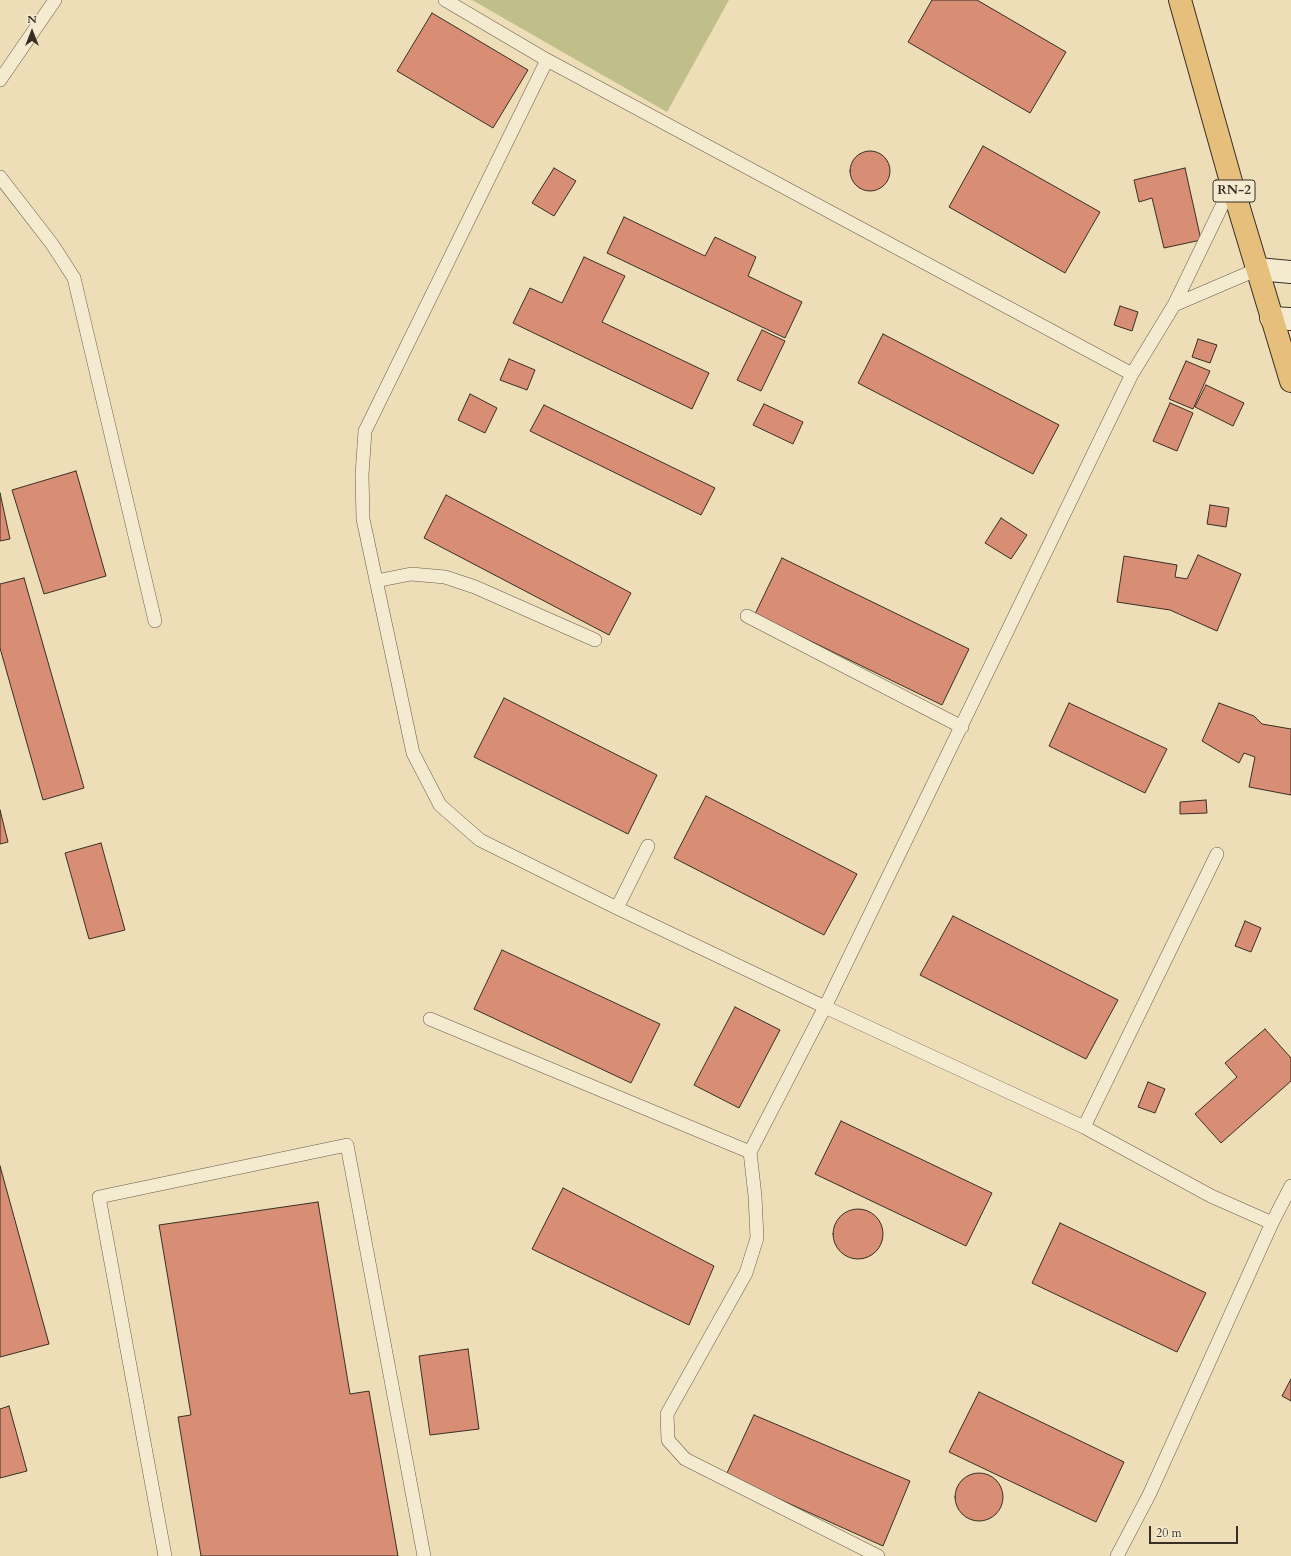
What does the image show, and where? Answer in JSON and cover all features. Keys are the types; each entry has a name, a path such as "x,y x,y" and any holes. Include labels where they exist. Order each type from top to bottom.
{"main road":[{"name":"RN-2","path":"1180,0 1232,185 1258,269 1281,318 1291,381"},
{"path":"1258,269 1291,272"}],"lane":[{"path":"0,80 55,0"},
{"path":"445,0 548,60 1132,374"},
{"path":"548,60 365,431 362,475 364,519 376,581 414,753 440,805 480,840 617,908 825,1007 1084,1127 1211,1196 1272,1223"},
{"path":"0,177 52,244 74,278 155,621"},
{"path":"878,1556 685,1459 668,1440 667,1414 746,1273 757,1238 755,1196 750,1152 825,1007 1132,374 1174,305 1232,185"},
{"path":"1174,305 1258,269"},
{"path":"376,581 411,574 444,577 475,587 595,640"},
{"path":"746,616 962,727"},
{"path":"617,908 648,846"},
{"path":"1084,1127 1216,854"},
{"path":"430,1019 750,1152"},
{"path":"165,1556 99,1197 347,1145 424,1556"},
{"path":"1117,1556 1149,1495 1272,1223 1291,1186"}],"shaded area":[{"path":"472,0 729,0 667,112"}],"building":[{"path":"932,0 977,0 1066,52 1030,113 908,42"},
{"path":"432,13 528,70 493,128 397,71"},
{"path":"983,146 1100,212 1065,273 949,207"},
{"path":"866,151 874,151 881,154 887,160 890,171 887,182 881,188 874,191 866,191 859,188 853,182 850,175 850,167 853,160 859,154"},
{"path":"554,168 576,181 554,216 532,203"},
{"path":"1185,168 1201,240 1164,248 1152,198 1139,202 1134,180"},
{"path":"624,217 705,256 715,237 756,257 748,276 802,302 785,338 607,253"},
{"path":"584,257 625,276 602,322 709,373 692,409 513,323 530,288 562,303"},
{"path":"1120,306 1138,312 1132,331 1114,325"},
{"path":"762,330 785,341 761,391 737,380"},
{"path":"883,334 1059,425 1033,474 858,383"},
{"path":"1198,339 1217,345 1210,363 1192,357"},
{"path":"509,359 535,370 527,390 500,380"},
{"path":"1186,361 1210,371 1193,409 1169,399"},
{"path":"1206,385 1244,403 1233,426 1195,407"},
{"path":"470,394 497,408 485,433 458,420"},
{"path":"1170,403 1193,413 1177,451 1153,441"},
{"path":"764,404 803,422 793,444 753,425"},
{"path":"544,405 715,488 701,515 530,431"},
{"path":"76,471 106,576 44,594 12,490"},
{"path":"0,493 10,539 0,541"},
{"path":"446,495 631,593 609,635 424,538"},
{"path":"1210,505 1229,508 1226,527 1207,524"},
{"path":"1001,518 1027,535 1011,559 985,543"},
{"path":"1198,555 1241,574 1217,631 1170,610 1117,602 1124,556 1177,565 1175,577 1187,579"},
{"path":"782,558 969,649 942,705 755,614"},
{"path":"24,578 84,788 43,800 0,648 0,584"},
{"path":"504,698 657,775 628,834 474,757"},
{"path":"1069,703 1167,749 1145,793 1049,746"},
{"path":"1219,703 1254,716 1262,724 1291,729 1291,795 1249,787 1255,757 1244,753 1239,763 1202,741"},
{"path":"706,796 857,874 824,935 674,858"},
{"path":"1206,800 1207,813 1180,814 1180,802"},
{"path":"0,810 8,842 0,844"},
{"path":"101,843 125,930 89,939 65,853"},
{"path":"953,916 1118,1000 1086,1059 920,975"},
{"path":"1245,921 1261,928 1251,952 1235,946"},
{"path":"502,950 660,1024 631,1083 474,1009"},
{"path":"735,1007 780,1030 739,1108 694,1085"},
{"path":"1265,1029 1291,1058 1291,1081 1221,1143 1195,1114 1237,1077 1225,1063"},
{"path":"1148,1082 1165,1089 1155,1113 1138,1107"},
{"path":"841,1121 992,1193 966,1246 815,1174"},
{"path":"0,1166 49,1344 0,1357"},
{"path":"563,1188 714,1266 689,1325 532,1249"},
{"path":"318,1202 350,1394 369,1391 398,1556 201,1556 178,1417 191,1415 159,1225"},
{"path":"858,1209 867,1211 878,1220 883,1234 881,1243 872,1254 858,1259 849,1257 838,1248 833,1234 835,1225 844,1214"},
{"path":"1060,1223 1206,1293 1177,1352 1032,1283"},
{"path":"468,1349 479,1429 430,1435 419,1356"},
{"path":"1291,1379 1291,1401 1282,1396"},
{"path":"979,1392 1124,1462 1096,1522 949,1452"},
{"path":"9,1406 27,1471 0,1478 0,1409"},
{"path":"754,1415 910,1481 883,1546 726,1475"},
{"path":"974,1473 984,1473 993,1477 999,1483 1002,1488 1002,1506 993,1517 984,1521 974,1521 965,1517 959,1511 955,1502 955,1492 959,1483 965,1477"}]}
